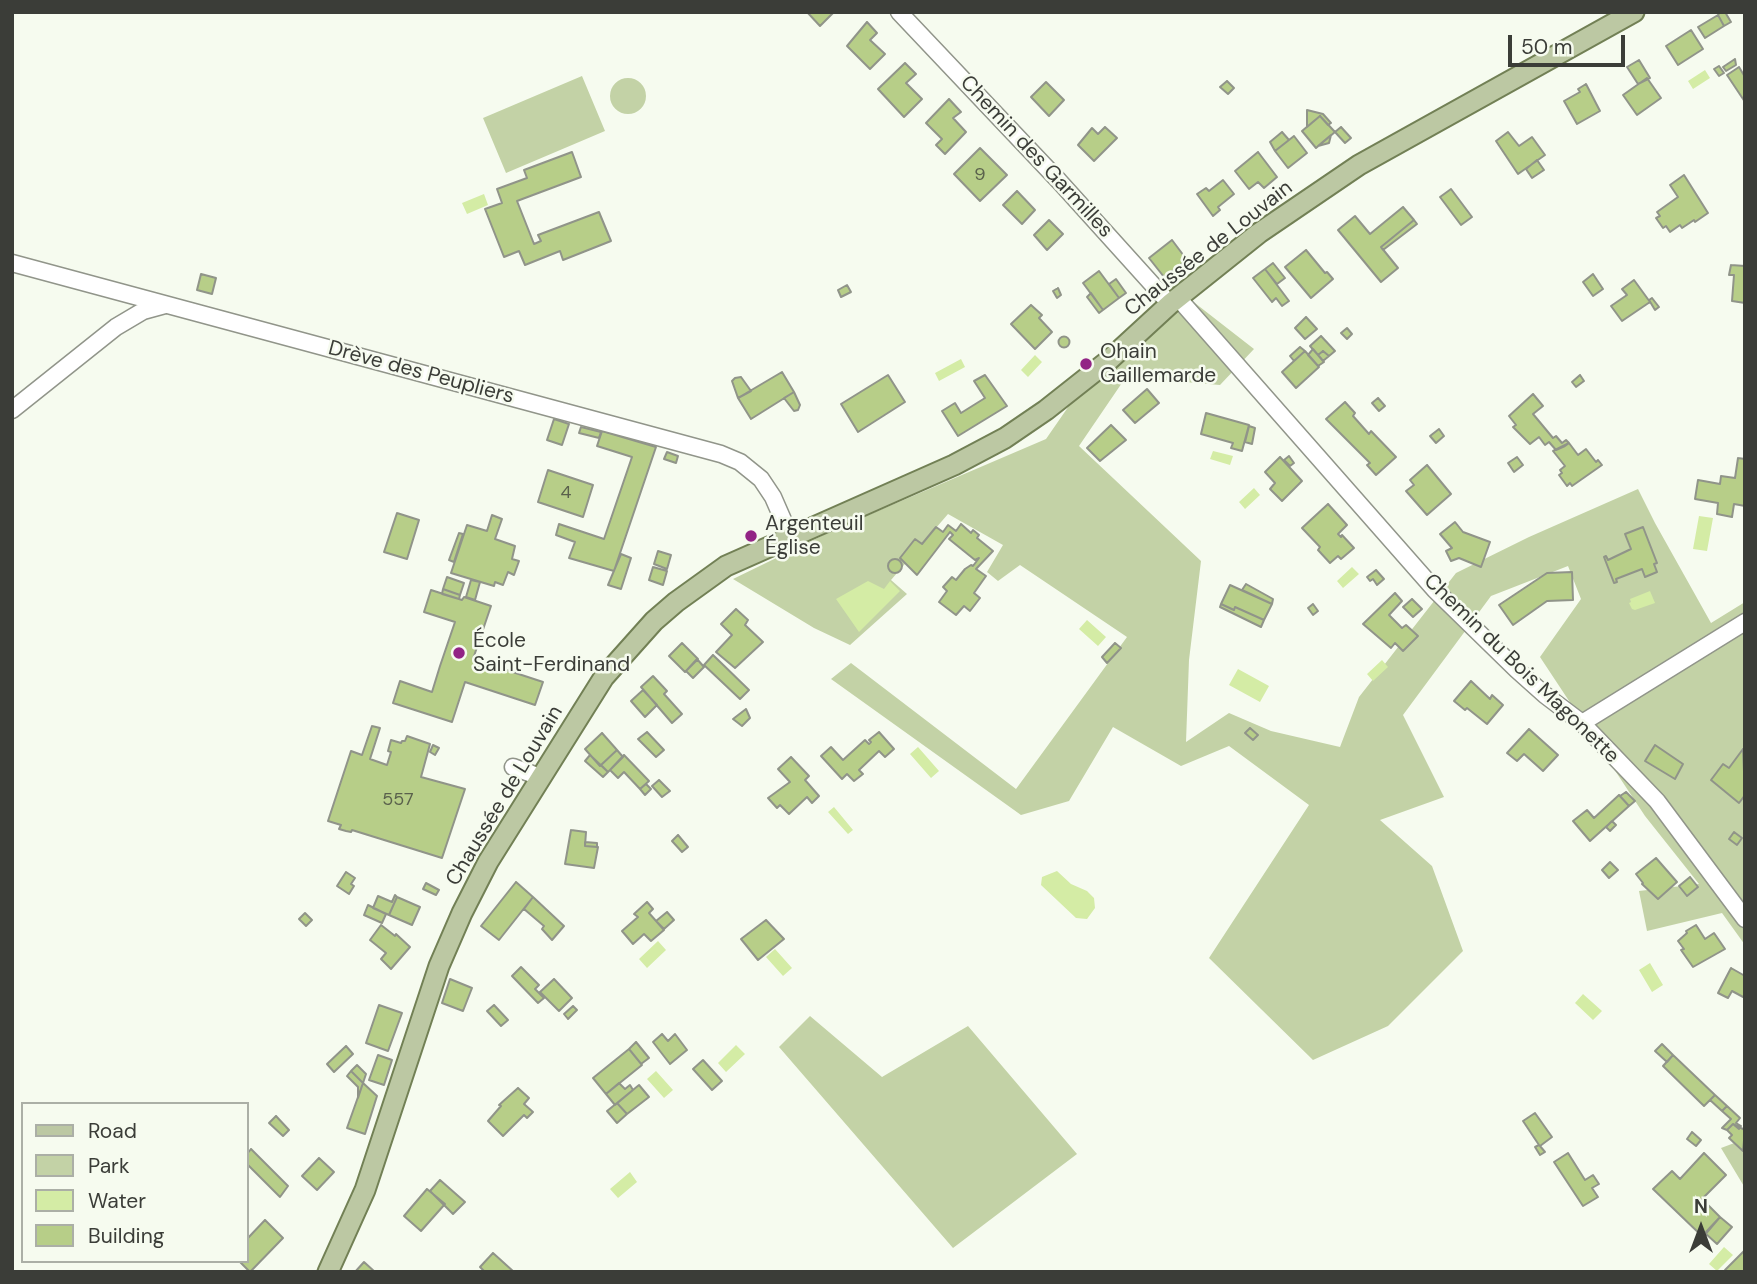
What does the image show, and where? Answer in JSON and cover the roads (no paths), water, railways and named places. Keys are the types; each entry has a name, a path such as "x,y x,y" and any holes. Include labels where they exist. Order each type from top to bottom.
{"main road":[{"name":"Chaussée de Louvain","path":"328,1272 365,1190 445,952 488,862 604,677 654,621 726,566 954,465 1005,438 1046,410 1108,361 1174,301 1259,233 1359,165 1634,12"}],"street":[{"name":"Chemin des Garmilles","path":"899,12 1174,301"},
{"name":"Drève des Peupliers","path":"12,263 721,454 740,462 761,479 773,496 790,537"},
{"name":"Chemin du Bois Magonette","path":"1174,301 1436,590 1526,679 1582,723 1657,801 1745,919"},
{"path":"12,410 116,327 143,311 168,304"},
{"path":"1582,723 1745,622"},
{"path":"513,767 540,778"}],"water":[{"path":"1705,70 1710,78 1693,89 1688,81"},
{"path":"484,194 488,205 467,214 462,203"},
{"path":"1035,355 1042,362 1028,377 1021,370"},
{"path":"961,359 965,367 939,381 935,373"},
{"path":"1213,451 1233,456 1230,465 1210,459"},
{"path":"1254,488 1260,495 1245,509 1239,502"},
{"path":"1699,516 1713,518 1707,551 1693,549"},
{"path":"1352,567 1359,574 1343,588 1337,581"},
{"path":"868,581 884,589 890,581 900,591 859,632 836,599"},
{"path":"1650,591 1655,603 1632,609 1630,599"},
{"path":"1087,620 1106,637 1098,646 1079,629"},
{"path":"1382,660 1388,667 1373,681 1367,674"},
{"path":"1238,669 1269,686 1260,702 1229,685"},
{"path":"918,747 939,771 931,778 910,754"},
{"path":"834,807 853,830 848,834 828,812"},
{"path":"1057,871 1071,884 1087,891 1094,898 1095,908 1087,919 1076,918 1041,885 1042,877"},
{"path":"658,941 666,950 647,968 639,959"},
{"path":"775,949 792,968 783,976 766,957"},
{"path":"1650,963 1663,985 1652,992 1639,970"},
{"path":"1583,994 1602,1011 1593,1020 1575,1003"},
{"path":"736,1045 745,1054 726,1072 718,1063"},
{"path":"656,1071 673,1090 664,1098 647,1079"},
{"path":"630,1172 637,1182 618,1198 610,1189"},
{"path":"1724,1247 1733,1255 1717,1271 1709,1264"}],"place":[{"name":"Ohain Gaillemarde","path":"1086,364"},
{"name":"Argenteuil Église","path":"751,536"},
{"name":"École Saint-Ferdinand","path":"459,653"}]}
